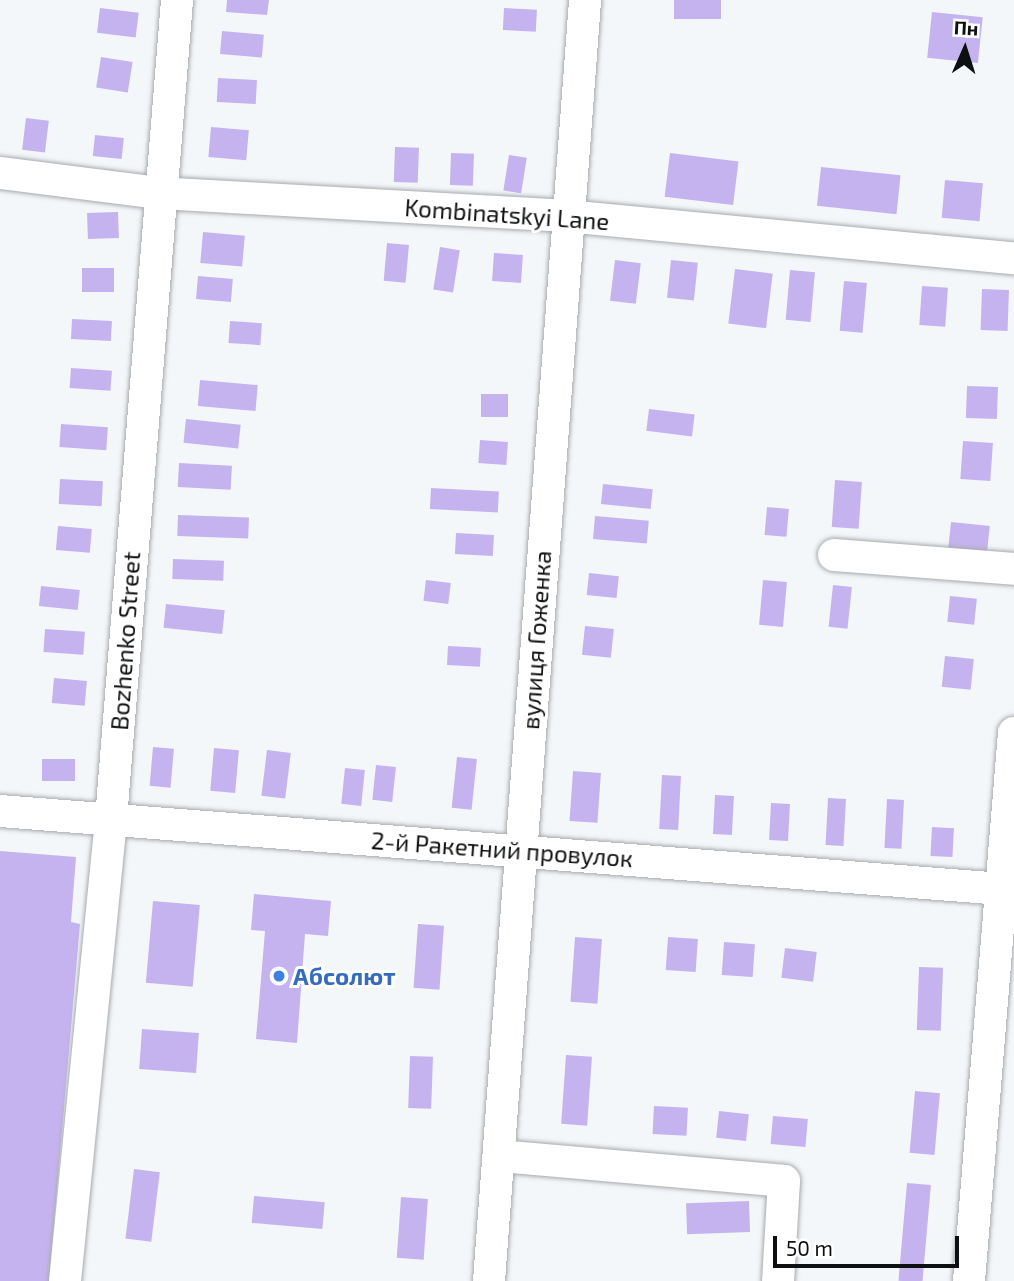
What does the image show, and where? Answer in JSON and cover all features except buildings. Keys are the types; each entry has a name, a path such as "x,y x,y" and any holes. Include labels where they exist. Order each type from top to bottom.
{"street":[{"name":"Bozhenko Street","path":"65,1281 111,819 158,193 177,0"},
{"name":"вулиця Гоженка","path":"489,1281 566,216 585,0"},
{"name":"Kombinatskyi Lane","path":"0,173 158,193 566,216 1014,258"},
{"path":"834,555 1014,569"},
{"path":"969,1281 1011,885 1014,733"},
{"name":"2-й Ракетний провулок","path":"0,811 1011,885"},
{"path":"500,1156 784,1181 778,1281"}],"place":[{"name":"Абсолют","path":"279,976"}]}
